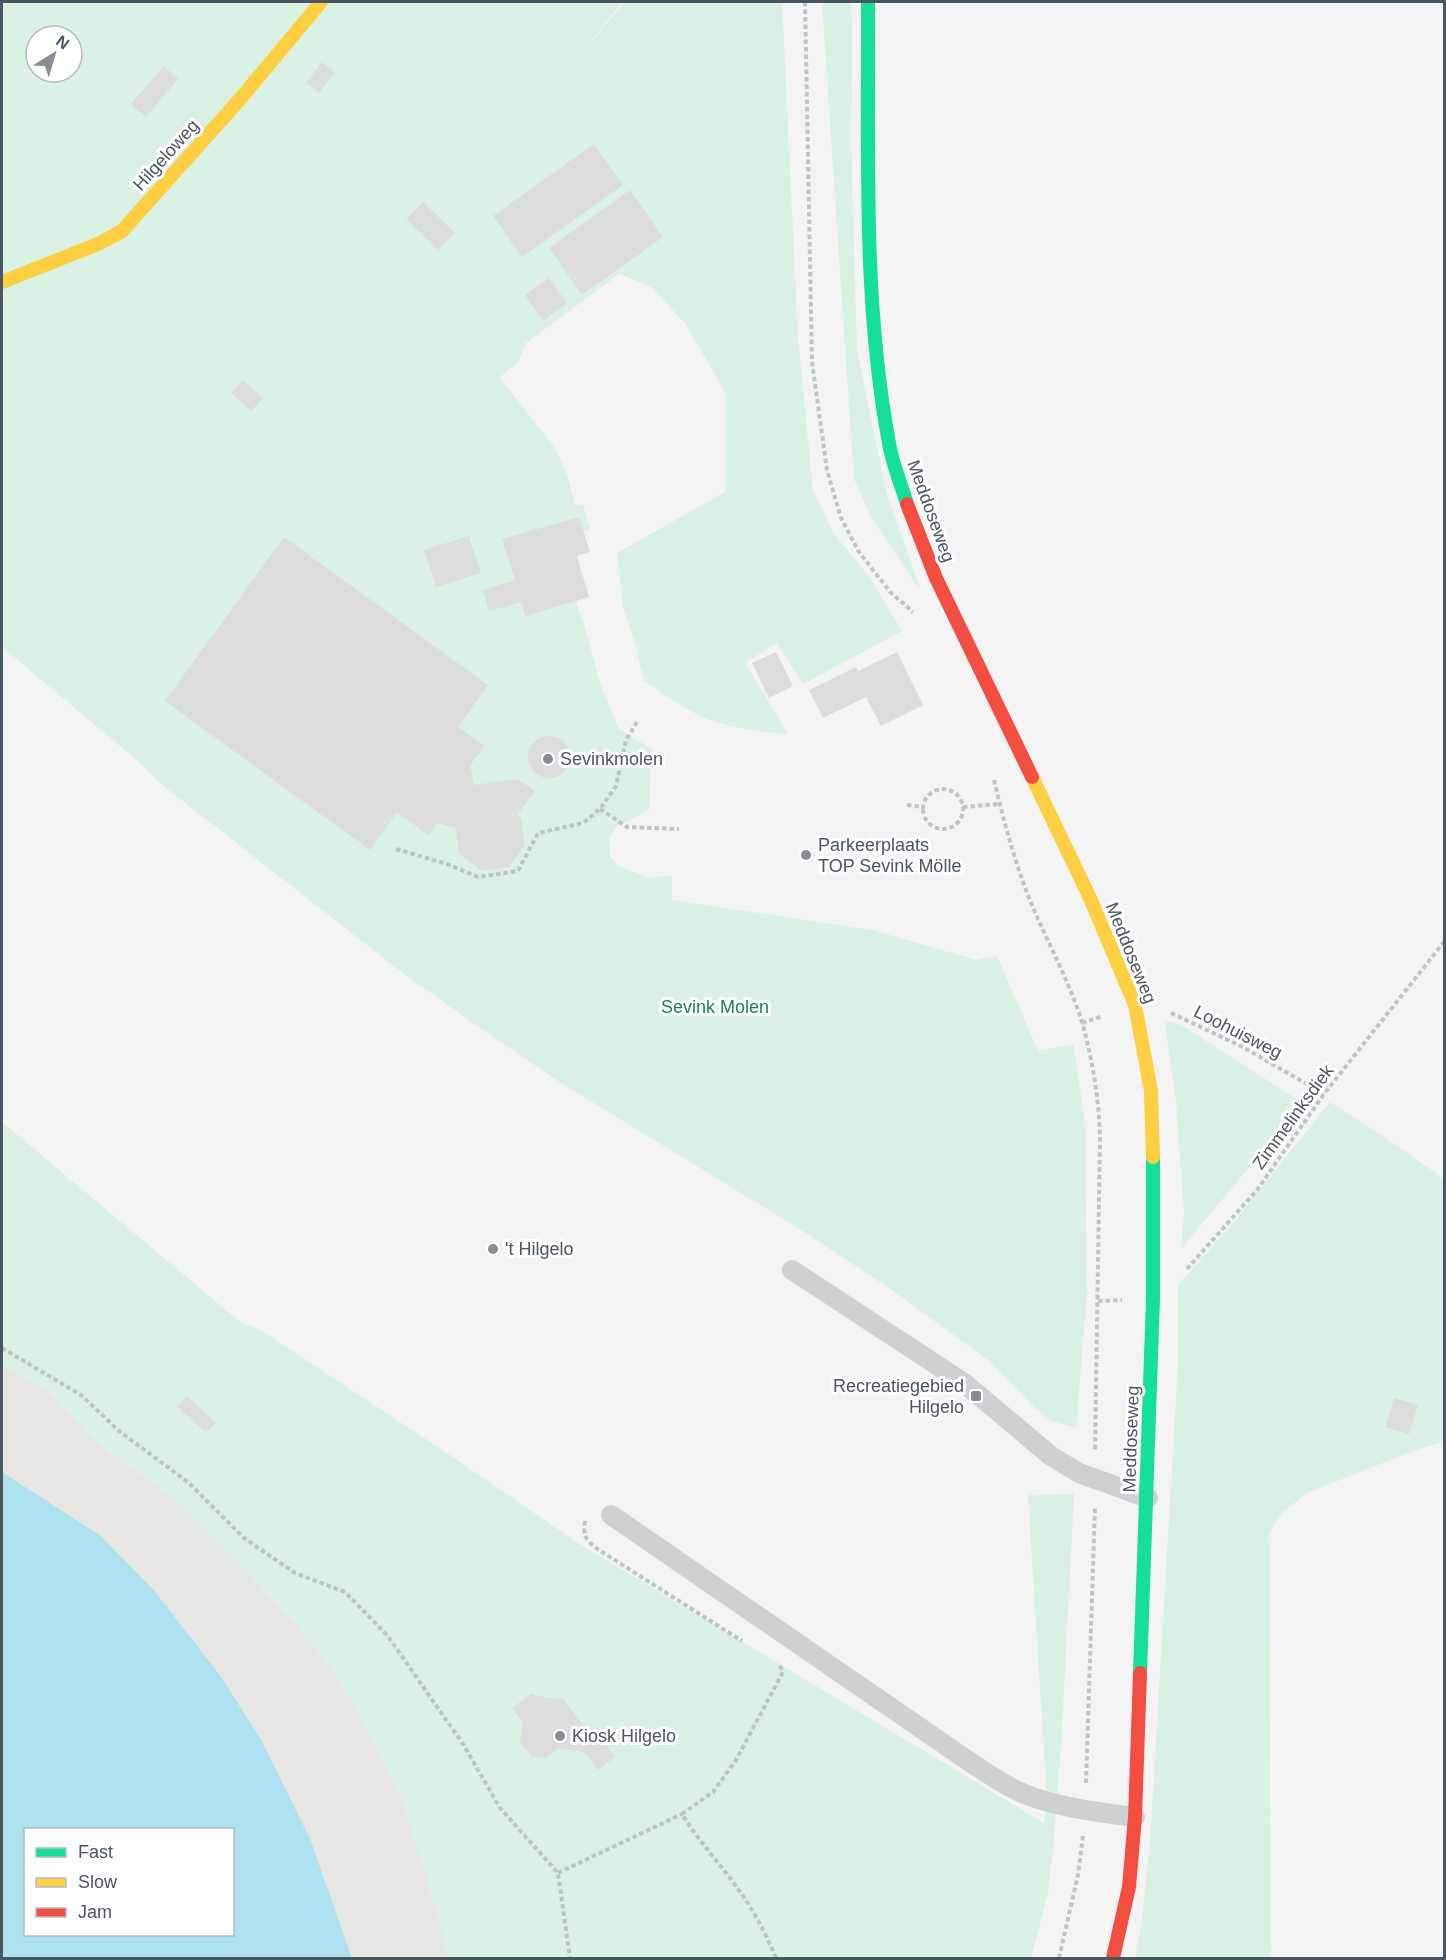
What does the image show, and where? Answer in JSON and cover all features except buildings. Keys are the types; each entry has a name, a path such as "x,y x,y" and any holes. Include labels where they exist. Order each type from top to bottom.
{"street":[{"name":"Hilgeloweg","path":"2,282 98,244 122,231 241,98 321,2"},
{"name":"Meddoseweg","path":"868,2 870,288 879,378 889,445 909,512 936,578 1090,898 1135,1005 1151,1091 1153,1299 1148,1498 1135,1817 1129,1887 1113,1959"}],"lane":[{"path":"792,1270 964,1383 1051,1456 1079,1473 1148,1498"},
{"path":"611,1515 1011,1788 1047,1801 1086,1810 1135,1817"}],"path":[{"path":"396,849 447,864 478,877 518,871 538,833 583,823 600,809 616,786 626,740 637,722"},
{"path":"939,789 949,790 957,795 963,807 959,821 952,827 942,829 926,820 925,801 930,793 939,789"},
{"name":"Meddoseweg","path":"963,807 1000,804 1014,855 1028,893 1082,1023 1099,1103 1095,1478 1086,1810 1078,1875 1059,1959"},
{"path":"907,805 924,807"},
{"path":"600,809 627,826 679,830"},
{"name":"Zimmelinksdiek","path":"1153,1299 1173,1284 1257,1190 1324,1094 1444,942"},
{"name":"Loohuisweg","path":"1135,1005 1151,1006 1190,1022 1243,1047 1324,1094"},
{"path":"2,1348 81,1395 118,1431 189,1483 244,1538 295,1573 345,1592 387,1635 463,1744 500,1808 558,1872 570,1959"},
{"path":"586,1515 583,1532 585,1540 749,1646"},
{"path":"558,1872 682,1814 713,1792 736,1760 783,1672 776,1662"},
{"path":"682,1814 694,1834 743,1896 764,1930 776,1959"}],"green space":[{"name":"Sevink Molen","path":"2,2 622,2 568,71 624,2 782,2 798,338 813,491 834,534 868,575 902,631 803,684 777,643 745,663 788,734 722,724 704,718 678,703 644,681 623,607 617,553 725,492 725,392 685,323 650,286 619,274 525,344 519,361 500,377 556,450 569,481 575,506 583,504 590,529 570,536 585,587 576,603 601,686 619,729 652,749 649,810 616,827 609,839 610,856 618,866 649,878 672,875 672,900 872,930 976,960 997,956 1038,1051 1073,1044 1085,1122 1087,1294 1076,1428 1051,1421 988,1360 892,1290 798,1228 561,1083 404,974 161,784 139,762 2,647"},
{"path":"822,2 851,2 851,142 857,351 887,494 921,592 870,515 854,479"},
{"path":"1173,1022 1303,1103 1181,1249 1184,1212 1176,1101 1165,1023"},
{"path":"1330,1102 1444,1179 1444,1442 1418,1449 1307,1493 1282,1513 1269,1534 1271,1958 1135,1958 1150,1843 1178,1365 1178,1285 1233,1223"},
{"path":"2,1122 240,1322 259,1329 578,1543 1044,1823 1047,1801 1028,1495 1074,1494 1062,1730 1053,1849 1048,1893 1031,1958 448,1958 440,1923 321,1655 227,1550 171,1496 112,1454 87,1433 51,1394 2,1364"}],"sand":[{"path":"2,1364 51,1394 87,1433 112,1454 171,1496 227,1550 321,1655 357,1710 399,1792 440,1923 448,1958 352,1958 311,1841 262,1741 220,1675 153,1589 101,1536 2,1472"}],"water":[{"path":"2,1472 101,1536 153,1589 220,1675 262,1741 311,1841 352,1958 2,1958"}],"traffic: fast":[{"path":"868,2 868,168 874,334 890,451 907,504"},
{"path":"1140,1673 1153,1299 1153,1157"}],"traffic: slow":[{"path":"2,282 98,244 122,231 241,98 321,2"},
{"path":"1032,777 1090,898 1135,1005 1151,1091 1153,1157"}],"traffic: jam":[{"path":"907,504 936,578 1032,777"},
{"path":"1113,1958 1129,1887 1135,1817 1140,1673"}],"place":[{"name":"Sevinkmolen","path":"548,759"},
{"name":"Parkeerplaats TOP Sevink Mölle","path":"806,855"},
{"name":"'t Hilgelo","path":"493,1249"},
{"name":"Recreatiegebied Hilgelo","path":"976,1396"},
{"name":"Kiosk Hilgelo","path":"560,1736"}]}
